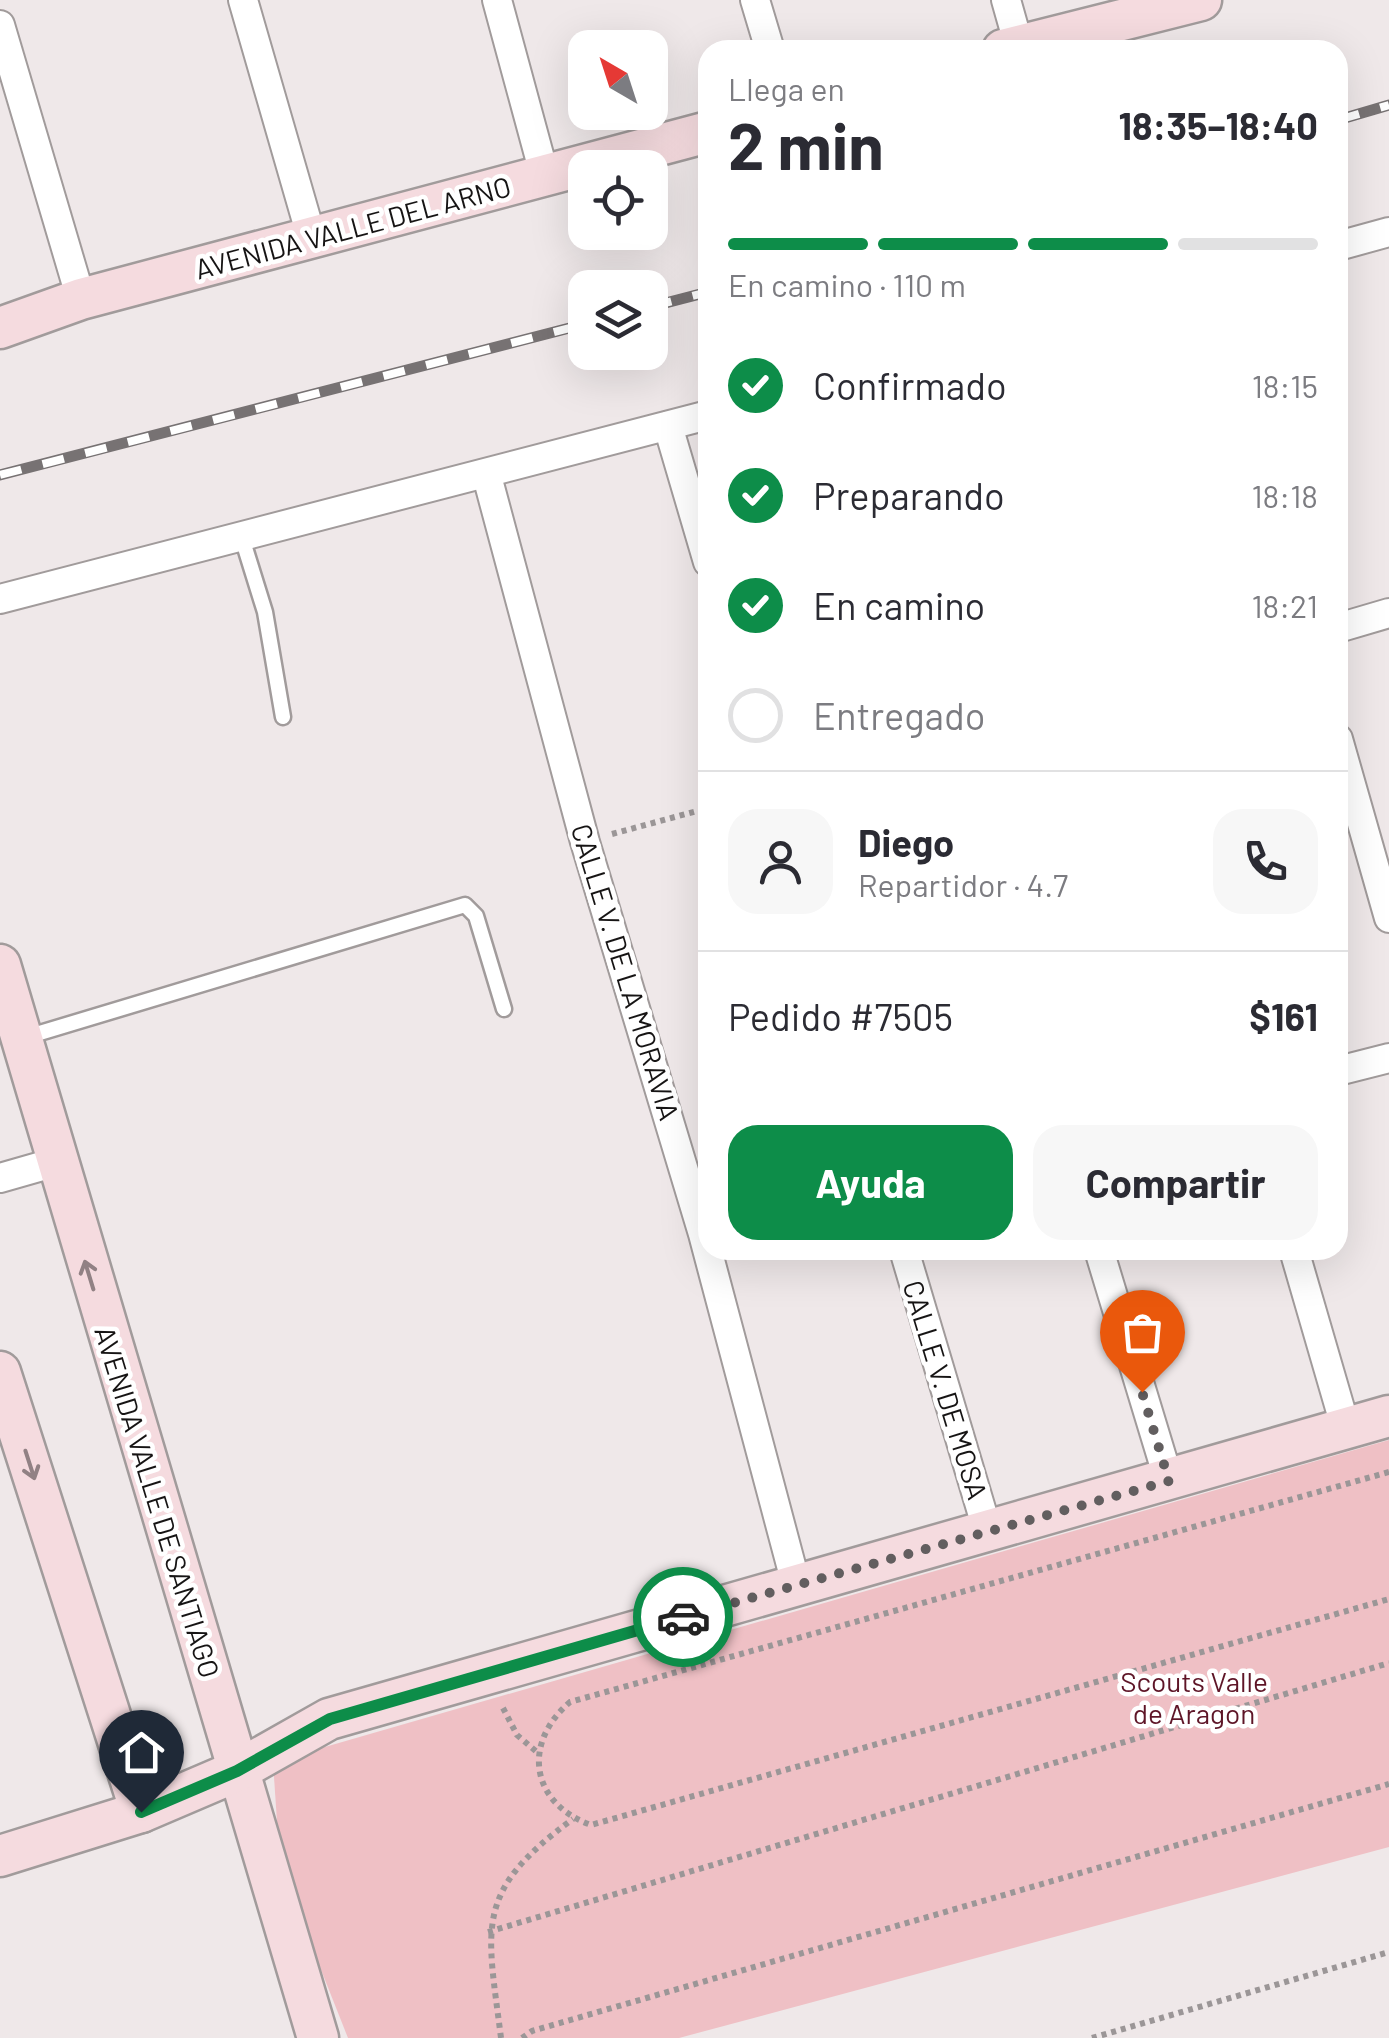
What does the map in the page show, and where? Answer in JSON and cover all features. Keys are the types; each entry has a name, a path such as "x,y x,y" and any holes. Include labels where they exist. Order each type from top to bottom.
{"street":[{"path":"243,0 312,239"},
{"path":"496,0 546,177"},
{"path":"755,0 767,40"},
{"path":"1006,0 1010,40"},
{"path":"1043,40 1201,0"},
{"path":"0,25 81,299"},
{"name":"AVENIDA VALLE DEL ARNO","path":"0,328 81,299 698,135"},
{"path":"1348,243 1389,232"},
{"path":"0,599 487,476 698,418"},
{"path":"668,426 698,528"},
{"name":"CALLE V. DE LA MORAVIA","path":"487,476 585,842 698,1211"},
{"path":"1348,625 1389,613"},
{"path":"1348,774 1389,918"},
{"name":"AVENIDA VALLE DE SANTIAGO","path":"0,965 318,2038"},
{"path":"1348,1068 1389,1058"},
{"path":"0,1178 56,1162"},
{"name":"CALLE V. DE LA MORAVIA","path":"712,1260 796,1584"},
{"name":"CALLE V. DE MOSA","path":"907,1260 987,1529"},
{"path":"1102,1260 1169,1481"},
{"path":"1297,1260 1346,1429"},
{"path":"0,1372 141,1812"},
{"path":"0,1856 141,1812 237,1771 330,1719 1389,1416"}],"lane":[{"path":"242,538 264,612 283,718"},
{"path":"22,1038 465,905 476,916 504,1008"}],"path":[{"path":"585,842 698,811"},
{"path":"1389,1472 570,1702 546,1726 538,1753 544,1788 573,1819 591,1826 1389,1599"},
{"path":"488,1932 1389,1663"},
{"path":"492,1672 500,1702 516,1735 538,1753"},
{"path":"522,2038 532,2031 1389,1784"},
{"path":"502,2038 488,1932 504,1886 536,1846 573,1819"},
{"path":"1092,2038 1389,1952"}],"green space":[{"name":"Scouts Valle de Aragon","path":"1389,1440 1389,1847 679,2038 348,2038 280,1866 273,1762"}],"railway":[{"path":"1348,117 1389,105"},
{"path":"668,302 698,295"},
{"path":"0,475 568,328"}],"way so far":[{"path":"683,1617 1169,1481 1142,1392"}],"route":[{"path":"141,1812 237,1771 330,1719 683,1617"}]}
